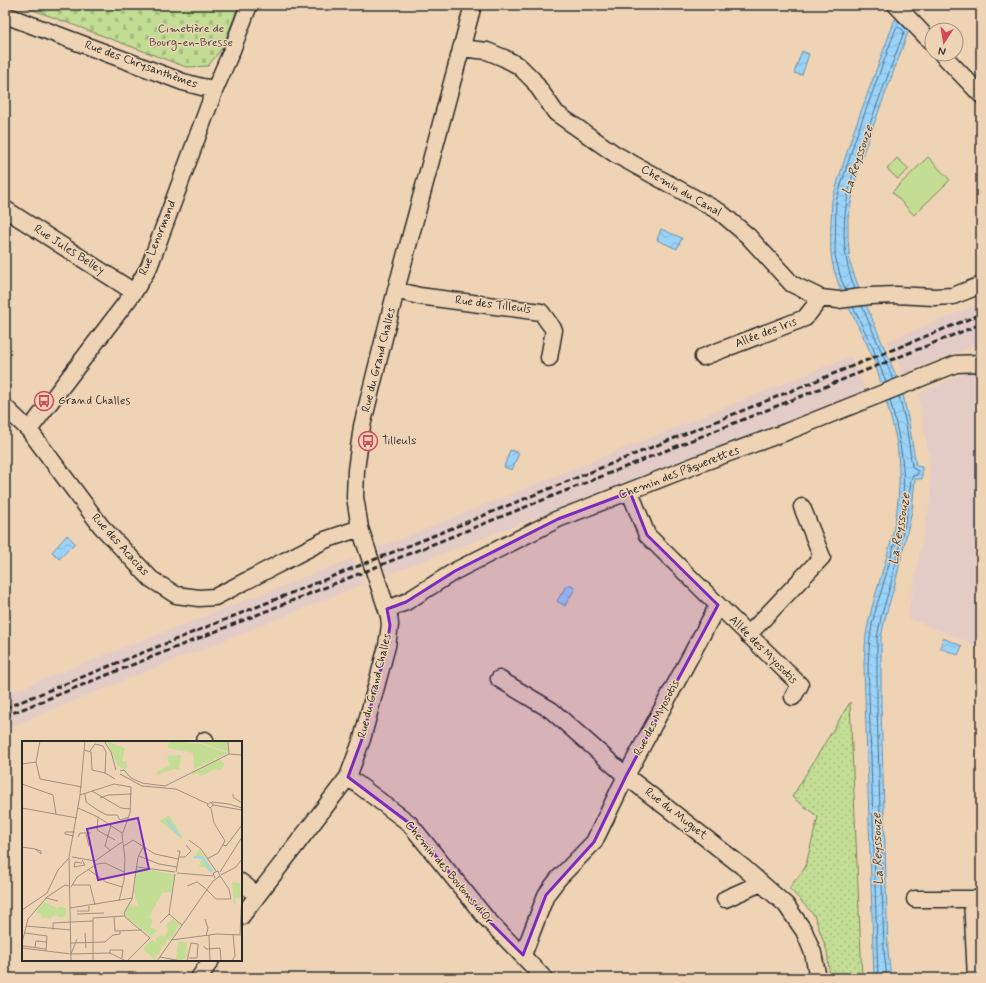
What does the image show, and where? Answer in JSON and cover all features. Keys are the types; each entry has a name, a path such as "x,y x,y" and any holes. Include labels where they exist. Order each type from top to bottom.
{"street":[{"name":"Rue des Chrysanthèmes","path":"5,15 183,82 215,89 249,5"},
{"name":"Rue du Grand Challes","path":"242,916 348,777 362,739 387,646 390,625 387,609 360,528 354,497 356,470 362,426 396,290 473,5"},
{"path":"896,5 924,35"},
{"name":"Chemin du Canal","path":"461,48 487,51 518,66 533,80 556,113 615,154 720,212 748,236 792,284 821,298 838,300 870,296 953,296 981,285"},
{"path":"950,62 981,95"},
{"name":"Rue Lenormand","path":"29,430 134,292 149,267 215,89"},
{"name":"Rue Jules Belley","path":"5,209 134,292"},
{"name":"Rue des Tilleuls","path":"396,290 419,296 541,312 554,330 549,358"},
{"name":"Allée des Iris","path":"703,357 805,318 821,298"},
{"name":"Chemin des Pâquerettes","path":"387,609 406,602 455,570 558,519 630,492 696,464 786,432 879,396 956,364 981,363"},
{"name":"Rue des Acacias","path":"5,407 29,430 101,526 151,580 176,595 199,598 215,597 325,540 360,528"},
{"path":"630,492 647,535 718,605"},
{"path":"748,635 822,557 802,507"},
{"name":"Allée des Myosotis","path":"718,605 800,685 793,697"},
{"name":"Rue des Myosotis","path":"523,956 546,895 558,879 594,842 626,776 718,605"},
{"name":"Rue du Muguet","path":"499,679 551,710 626,776 743,867 786,905 804,931 813,953 817,973 816,978"},
{"name":"Chemin des Boutons d'Or","path":"348,777 409,823 486,918 544,978"},
{"path":"242,883 257,895"},
{"path":"725,899 761,883"},
{"path":"915,899 977,899 976,978"},
{"path":"199,978 210,961"}],"highlighted area":[{"path":"630,492 647,535 718,605 626,776 594,842 546,895 523,955 486,918 409,823 348,777 362,739 387,646 390,625 387,609 406,602 455,571 558,519"}],"shaded area":[{"path":"981,303 981,343 903,374 887,341"},
{"path":"851,356 866,391 387,575 378,548"},
{"path":"981,372 981,647 907,618 931,496 929,457 918,394 965,373"},
{"path":"353,558 364,584 5,729 5,694"}],"green space":[{"name":"Cimetière de Bourg-en-Bresse","path":"20,5 239,5 222,48 208,66 186,67"},
{"path":"928,157 950,180 914,215 892,192"},
{"path":"897,158 909,169 898,179 887,169"},
{"path":"850,702 862,978 830,978 827,951 814,915 789,888 805,868 818,817 792,797"}],"water":[{"name":"La Reyssouze","path":"895,19 909,30 859,164 848,218 850,263 902,390 916,466 922,467 922,479 915,479 912,511 881,638 881,706 888,951 891,978 874,978 864,665 868,622 891,541 895,519 899,487 899,465 895,435 877,370 869,349 841,290 833,266 831,254 831,227 832,200 852,136"},
{"path":"802,51 809,54 802,75 794,73"},
{"path":"661,229 682,238 677,249 657,240"},
{"path":"510,450 519,453 512,470 504,467"},
{"path":"67,535 75,543 59,559 52,552"},
{"path":"568,585 572,585 574,590 565,606 557,601"},
{"path":"943,638 962,646 958,655 940,648"}],"railway":[{"path":"5,708 981,314"},
{"path":"5,716 981,324"}],"place":[{"name":"Grand Challes","path":"44,401"},
{"name":"Tilleuls","path":"368,441"}]}
